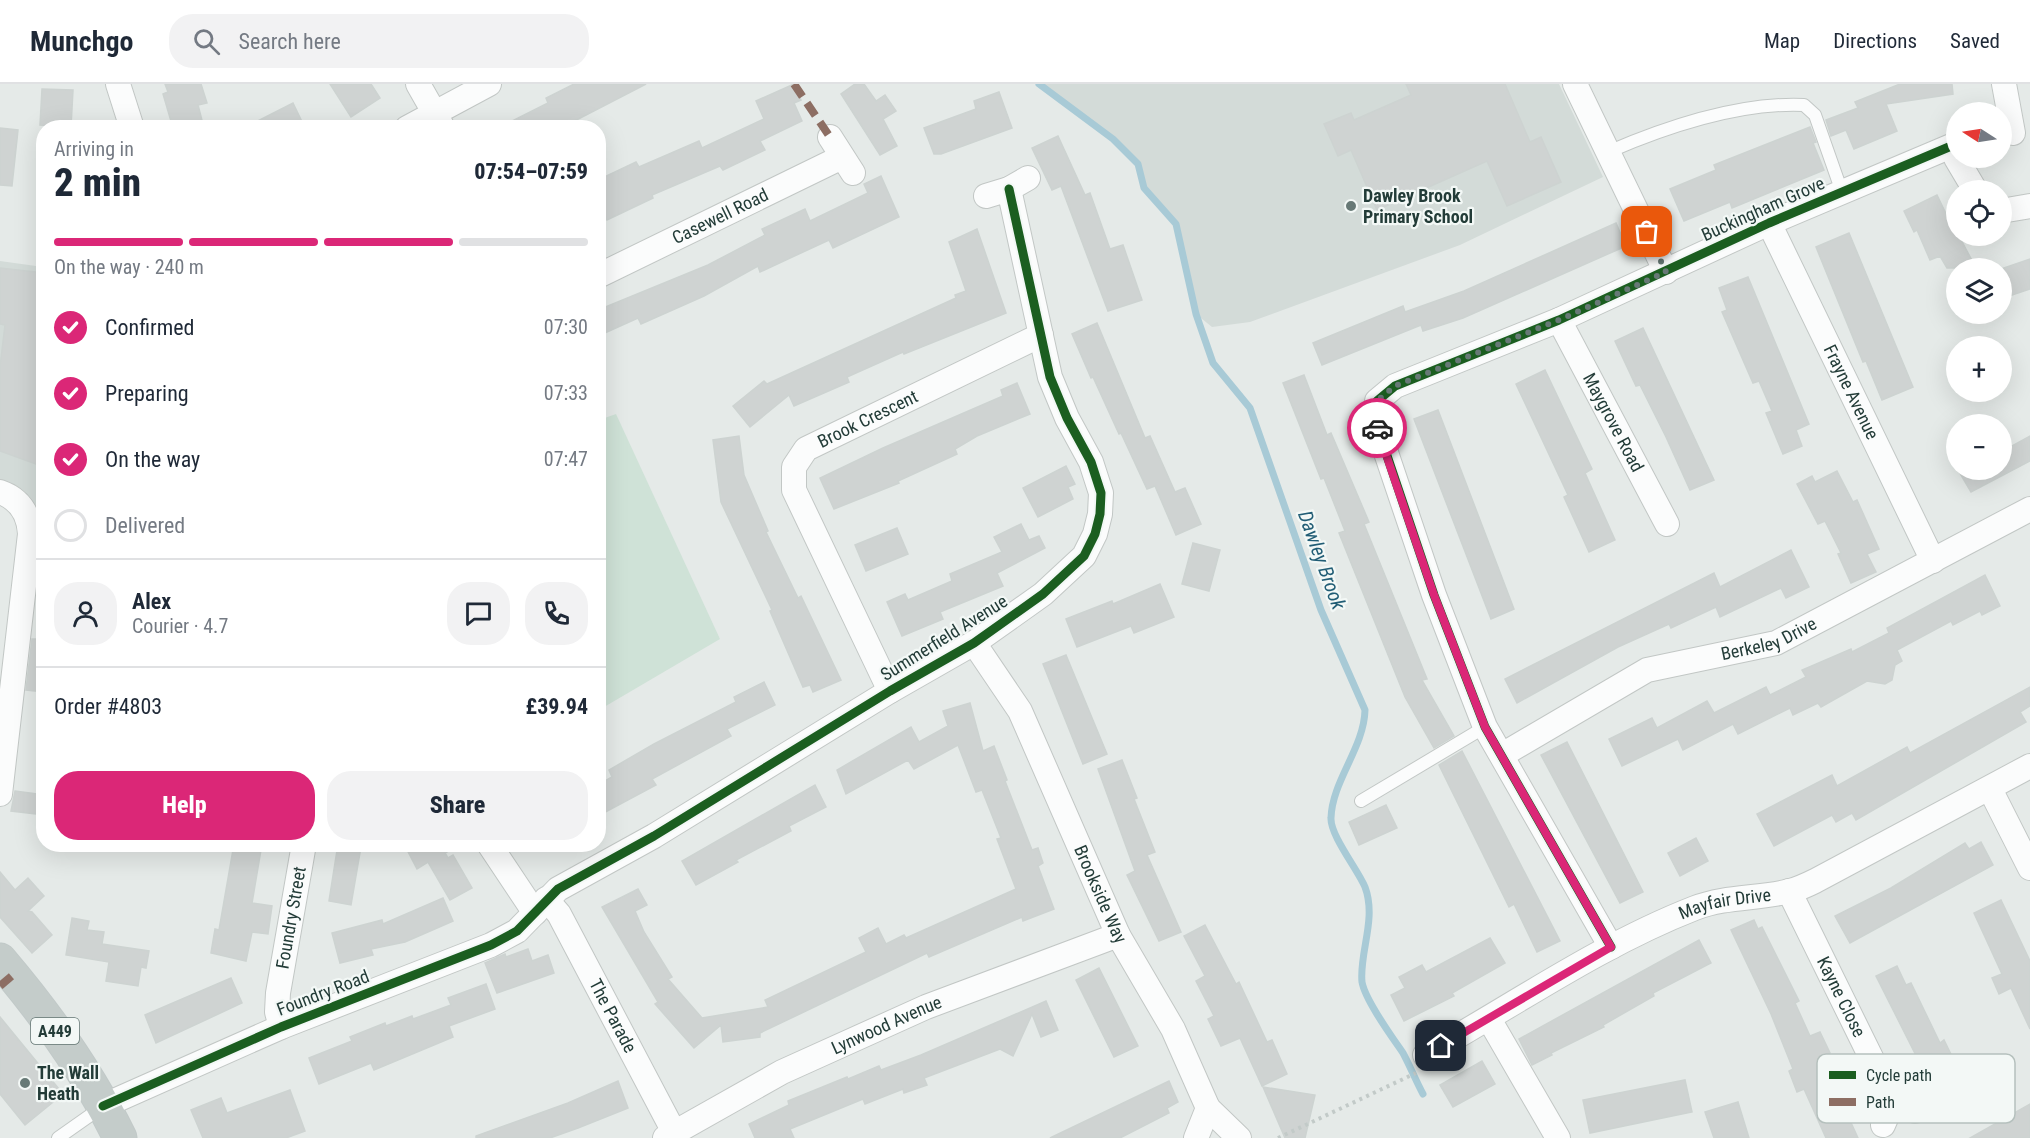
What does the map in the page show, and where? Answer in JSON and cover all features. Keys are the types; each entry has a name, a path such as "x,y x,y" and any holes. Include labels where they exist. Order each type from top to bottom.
{"highway":[{"name":"A449","path":"0,960 56,1033 103,1106 120,1138"}],"street":[{"path":"118,84 129,120"},
{"path":"418,84 439,120 489,84"},
{"path":"1575,84 1666,272"},
{"path":"2004,84 2015,134"},
{"name":"Buckingham Grove","path":"1611,947 1485,727 1434,595 1375,420 1377,401 1395,386 1559,320 1769,223 1842,192 1946,154"},
{"name":"Casewell Road","path":"606,272 842,156"},
{"name":"Summerfield Avenue","path":"541,906 558,888 654,836 890,691 974,643 1043,594 1084,556 1095,534 1100,514 1101,493 1091,462 1067,418 1050,377 1041,335 1018,183 986,196"},
{"path":"2012,209 2030,206"},
{"name":"Frayne Avenue","path":"1769,223 1933,561"},
{"name":"Maygrove Road","path":"1559,320 1666,524"},
{"name":"Brook Crescent","path":"890,691 794,490 794,467 806,449 1041,335"},
{"path":"0,492 16,500 23,507 27,515 30,534 0,794"},
{"name":"Berkeley Drive","path":"1502,755 1647,670 1776,643 2030,509"},
{"name":"Brookside Way","path":"974,643 1020,711 1118,935 1173,1029 1208,1108 1239,1138"},
{"name":"Mayfair Drive","path":"1425,1055 1611,947 1698,907 1734,897 1789,891 1815,881 2030,766"},
{"path":"1990,789 2030,868"},
{"name":"Foundry Street","path":"281,1027 277,1012 278,993 303,852"},
{"path":"496,852 541,906"},
{"name":"Kayne Close","path":"1789,891 1876,1054"},
{"name":"Foundry Road","path":"103,1106 281,1027 491,945 517,932 541,906"},
{"name":"The Parade","path":"541,906 559,914 670,1136"},
{"name":"Lynwood Avenue","path":"670,1136 782,1072 926,1007 1118,935"},
{"path":"1489,1019 1558,1138"},
{"path":"1196,1138 1208,1108"}],"lane":[{"path":"1608,152 1645,136 1721,114 1804,105 1815,115 1842,192"},
{"path":"1361,801 1485,727"},
{"path":"58,1138 103,1106"}],"path":[{"path":"1278,1138 1400,1080"}],"shaded area":[{"name":"Dawley Brook Primary School","path":"1039,84 1559,84 1603,177 1460,245 1250,322 1212,327 1196,314 1176,224 1144,188 1138,164 1113,139"},
{"path":"0,261 36,266 36,513 34,514 0,487"}],"green space":[{"path":"616,414 720,639 606,706 606,418"}],"building":[{"path":"165,84 201,84 207,103 198,105 202,120 171,120 163,94 168,92"},
{"path":"330,84 371,84 380,98 351,117"},
{"path":"574,84 646,84 576,120 514,120 548,103 546,98"},
{"path":"794,84 801,100 794,103 802,121 760,141 765,150 723,170 720,166 652,195 653,198 607,220 606,176 636,162 639,167 699,141 702,148 764,119 756,101"},
{"path":"855,84 864,84 876,101 885,95 896,111 883,119 897,146 880,155 841,94"},
{"path":"1406,84 1505,84 1530,142 1541,137 1561,182 1507,206 1487,161 1377,210 1351,150 1338,156 1324,124 1351,113 1354,120 1411,95"},
{"path":"1900,84 1952,84 1953,94 1886,104 1897,131 1854,149 1846,130 1831,136 1826,120 1858,108 1855,102"},
{"path":"42,89 73,90 71,120 40,120"},
{"path":"999,92 1012,128 941,154 934,154 924,128 976,109 974,101"},
{"path":"293,103 301,120 260,120"},
{"path":"1810,127 1816,142 1813,143 1824,170 1732,208 1730,202 1684,221 1670,189 1716,170 1714,165"},
{"path":"0,128 18,130 12,186 0,185"},
{"path":"1058,136 1085,195 1090,193 1110,249 1123,245 1142,300 1108,311 1061,186 1052,190 1032,148"},
{"path":"881,176 899,217 833,248 829,240 760,272 758,266 704,296 641,324 638,318 606,332 606,307 708,265 765,235 762,229 805,209 810,221 868,193 864,184"},
{"path":"1937,195 1946,214 1946,246 1964,246 1971,258 1946,258 1946,266 1940,256 1930,260 1917,230 1914,232 1904,211"},
{"path":"1616,223 1626,246 1463,318 1423,331 1421,325 1322,365 1313,343 1403,306 1405,312 1464,291"},
{"path":"977,229 1006,313 904,354 903,352 847,377 849,382 794,406 789,395 750,427 733,406 764,381 767,384 956,298 955,295 966,291 949,242"},
{"path":"1849,233 1913,387 1882,400 1866,361 1863,362 1816,247"},
{"path":"2030,259 2030,289 2012,295 2012,265"},
{"path":"0,268 36,272 36,464 0,451 0,367 5,325 0,324"},
{"path":"1748,277 1809,424 1796,430 1802,446 1783,454 1766,413 1772,411 1759,381 1753,383 1722,312 1727,310 1719,288"},
{"path":"1097,323 1145,438 1150,436 1175,492 1185,488 1201,524 1176,535 1155,486 1147,489 1093,377 1091,378 1072,334"},
{"path":"1643,328 1714,480 1690,490 1640,385 1636,386 1615,341"},
{"path":"1545,370 1592,469 1585,473 1615,540 1589,552 1564,497 1568,495 1516,384"},
{"path":"1304,375 1327,435 1331,433 1369,522 1364,524 1427,679 1422,680 1454,736 1434,748 1405,697 1339,533 1345,531 1324,478 1321,479 1283,383"},
{"path":"1017,383 1030,414 977,436 955,449 957,454 898,481 899,483 834,509 820,478 1003,396 1001,390"},
{"path":"1438,410 1514,609 1491,619 1414,419"},
{"path":"739,436 744,475 768,531 766,532 798,598 801,596 841,680 813,692 810,685 803,687 770,611 772,610 721,502 713,440"},
{"path":"2030,436 2030,461 2012,470 2012,446"},
{"path":"1066,466 1075,484 1068,487 1073,499 1038,517 1023,488"},
{"path":"1837,471 1853,502 1857,500 1879,549 1867,554 1876,572 1851,583 1838,554 1841,553 1825,521 1818,524 1797,484 1812,476 1815,482"},
{"path":"1964,480 1994,480 1971,492"},
{"path":"1021,524 1029,540 1039,536 1045,548 997,573 1003,586 940,612 943,619 902,636 887,602 905,594 908,600 952,581 950,574 1002,552 994,537"},
{"path":"897,528 908,554 866,571 855,545"},
{"path":"1193,543 1220,550 1209,591 1182,584"},
{"path":"1791,550 1809,587 1786,598 1781,588 1720,617 1716,607 1671,628 1669,624 1618,647 1517,703 1505,679 1714,573 1720,587"},
{"path":"1985,575 2000,606 1982,615 1980,611 1953,625 1951,621 1897,650 1902,661 1895,665 1892,680 1885,684 1867,681 1821,707 1818,703 1793,715 1790,708 1738,734 1733,724 1683,750 1678,739 1622,766 1609,739 1652,718 1657,728 1707,701 1714,713 1766,687 1770,695 1806,677 1802,670 1851,649 1852,652 1889,633 1887,628"},
{"path":"1160,584 1174,617 1134,633 1131,626 1077,647 1066,619 1112,601 1113,604"},
{"path":"32,639 36,639 36,691 26,690"},
{"path":"1066,655 1107,754 1083,764 1043,664"},
{"path":"764,682 775,705 727,729 731,736 652,779 656,785 606,812 606,780 612,777 609,770 736,702 734,697"},
{"path":"2030,687 2030,706 2020,712 2026,722 1856,820 1852,813 1836,822 1832,815 1774,846 1757,814 1832,775 1837,786 1907,747 1910,753"},
{"path":"970,703 983,751 994,746 1032,850 1038,848 1043,863 1038,866 1054,909 1023,921 1022,917 929,957 927,953 760,1033 760,1037 723,1042 721,1025 694,1048 655,1004 658,1002 602,907 638,889 647,905 635,911 644,932 672,977 668,979 702,1018 768,1007 765,1000 866,952 859,938 878,928 886,944 904,935 906,938 1016,889 997,839 1001,838 982,790 976,792 958,745 914,769 908,760 846,794 837,770 911,727 919,742 948,726 943,711"},
{"path":"1567,742 1643,892 1620,903 1541,755"},
{"path":"1462,751 1560,941 1537,952 1514,904 1509,907 1439,765"},
{"path":"1122,760 1137,798 1134,799 1155,852 1147,855 1181,932 1159,941 1127,875 1135,871 1098,769"},
{"path":"815,785 826,807 789,826 791,831 736,860 738,862 696,885 682,861"},
{"path":"15,791 36,794 36,814 11,811"},
{"path":"1386,805 1397,828 1359,845 1349,822"},
{"path":"1696,838 1708,861 1680,876 1668,853"},
{"path":"1981,842 1993,865 1850,943 1835,916 1891,888 1965,843 1969,849"},
{"path":"233,852 261,852 252,903 272,906 268,934 252,932 246,961 211,953 215,929 219,930"},
{"path":"337,852 360,852 351,905 329,901"},
{"path":"408,852 447,852 445,853 448,858 453,855 472,888 450,900 428,862 417,869"},
{"path":"0,872 15,890 28,878 44,896 28,911 32,912 52,935 32,953 0,917"},
{"path":"443,898 453,921 405,942 371,949 373,955 340,963 332,933 382,920 383,924"},
{"path":"2001,900 2030,961 2030,1029 2011,988 1999,994 1992,978 2002,974 1974,913"},
{"path":"72,918 89,921 87,930 104,932 102,944 149,951 146,968 141,967 138,986 106,981 109,962 66,955"},
{"path":"1754,920 1758,929 1762,927 1799,1001 1795,1003 1810,1036 1820,1032 1830,1053 1817,1054 1817,1118 1804,1089 1797,1092 1789,1071 1793,1069 1771,1014 1731,930"},
{"path":"1205,925 1236,984 1239,982 1267,1042 1272,1040 1287,1074 1262,1086 1240,1038 1221,1046 1208,1019 1214,1016 1196,981 1205,976 1184,936"},
{"path":"1490,938 1505,963 1452,993 1454,996 1404,1021 1391,995 1405,988 1399,977 1422,965 1426,972"},
{"path":"1699,940 1711,963 1653,993 1654,996 1603,1025 1604,1027 1532,1065 1519,1039"},
{"path":"528,949 532,961 548,955 554,973 497,993 485,963 505,954 506,957"},
{"path":"1897,966 1906,985 1911,983 1940,1043 1944,1040 1951,1054 1915,1054 1876,976"},
{"path":"1099,968 1138,1046 1114,1057 1076,980"},
{"path":"231,978 242,1003 156,1043 145,1015"},
{"path":"486,984 495,1009 449,1026 453,1037 374,1070 371,1063 319,1084 309,1058 352,1041 350,1037 385,1023 386,1026 412,1016 413,1019 451,1005 448,998"},
{"path":"1046,1001 1058,1030 1041,1037 1032,1014 1013,1056 1000,1049 924,1078 927,1085 904,1093 903,1089 865,1104 863,1099 790,1129 794,1138 755,1138 749,1124 789,1105 788,1101 847,1077 848,1079 879,1066 881,1070 921,1055"},
{"path":"0,1017 63,1094 25,1125 0,1094"},
{"path":"1482,1061 1495,1084 1453,1107 1440,1085"},
{"path":"1685,1080 1692,1112 1590,1133 1583,1100"},
{"path":"618,1081 628,1108 550,1138 476,1138 476,1136 568,1103"},
{"path":"1169,1081 1178,1102 1167,1108 1169,1113 1120,1138 1050,1138"},
{"path":"1263,1087 1315,1095 1305,1138 1285,1138"},
{"path":"290,1090 305,1131 286,1138 203,1138 191,1110 221,1098 227,1113"},
{"path":"1738,1102 1749,1138 1714,1138 1705,1112"},
{"path":"2030,1104 2030,1138 1970,1138 1996,1123 2015,1123 2015,1112"},
{"path":"1819,1123 1851,1123 1858,1138 1826,1138"}],"waterway":[{"name":"Dawley Brook","path":"1039,84 1113,139 1138,164 1144,188 1176,224 1196,314 1213,363 1250,408 1321,610 1365,710 1359,738 1333,804 1332,825 1339,843 1365,887 1368,899 1369,923 1362,971 1364,990 1403,1053 1423,1094"}],"marked path":[{"path":"794,84 830,137"},
{"path":"0,986 13,975"}],"cycle path":[{"path":"1611,947 1485,727 1434,595 1375,420 1377,401 1395,386 1559,320 1769,223 1946,148"},
{"path":"103,1106 281,1027 491,945 517,931 558,889 654,836 890,691 974,643 1043,594 1084,556 1095,534 1100,514 1101,493 1091,462 1067,418 1050,377 1009,189"}],"way so far":[{"path":"1377,428 1375,420 1377,401 1395,386 1559,320 1666,272 1647,232"}],"place":[{"name":"Dawley Brook Primary School","path":"1351,206"},
{"name":"The Wall Heath","path":"25,1083"}],"route":[{"path":"1377,428 1434,595 1485,727 1611,947 1441,1046"}]}
